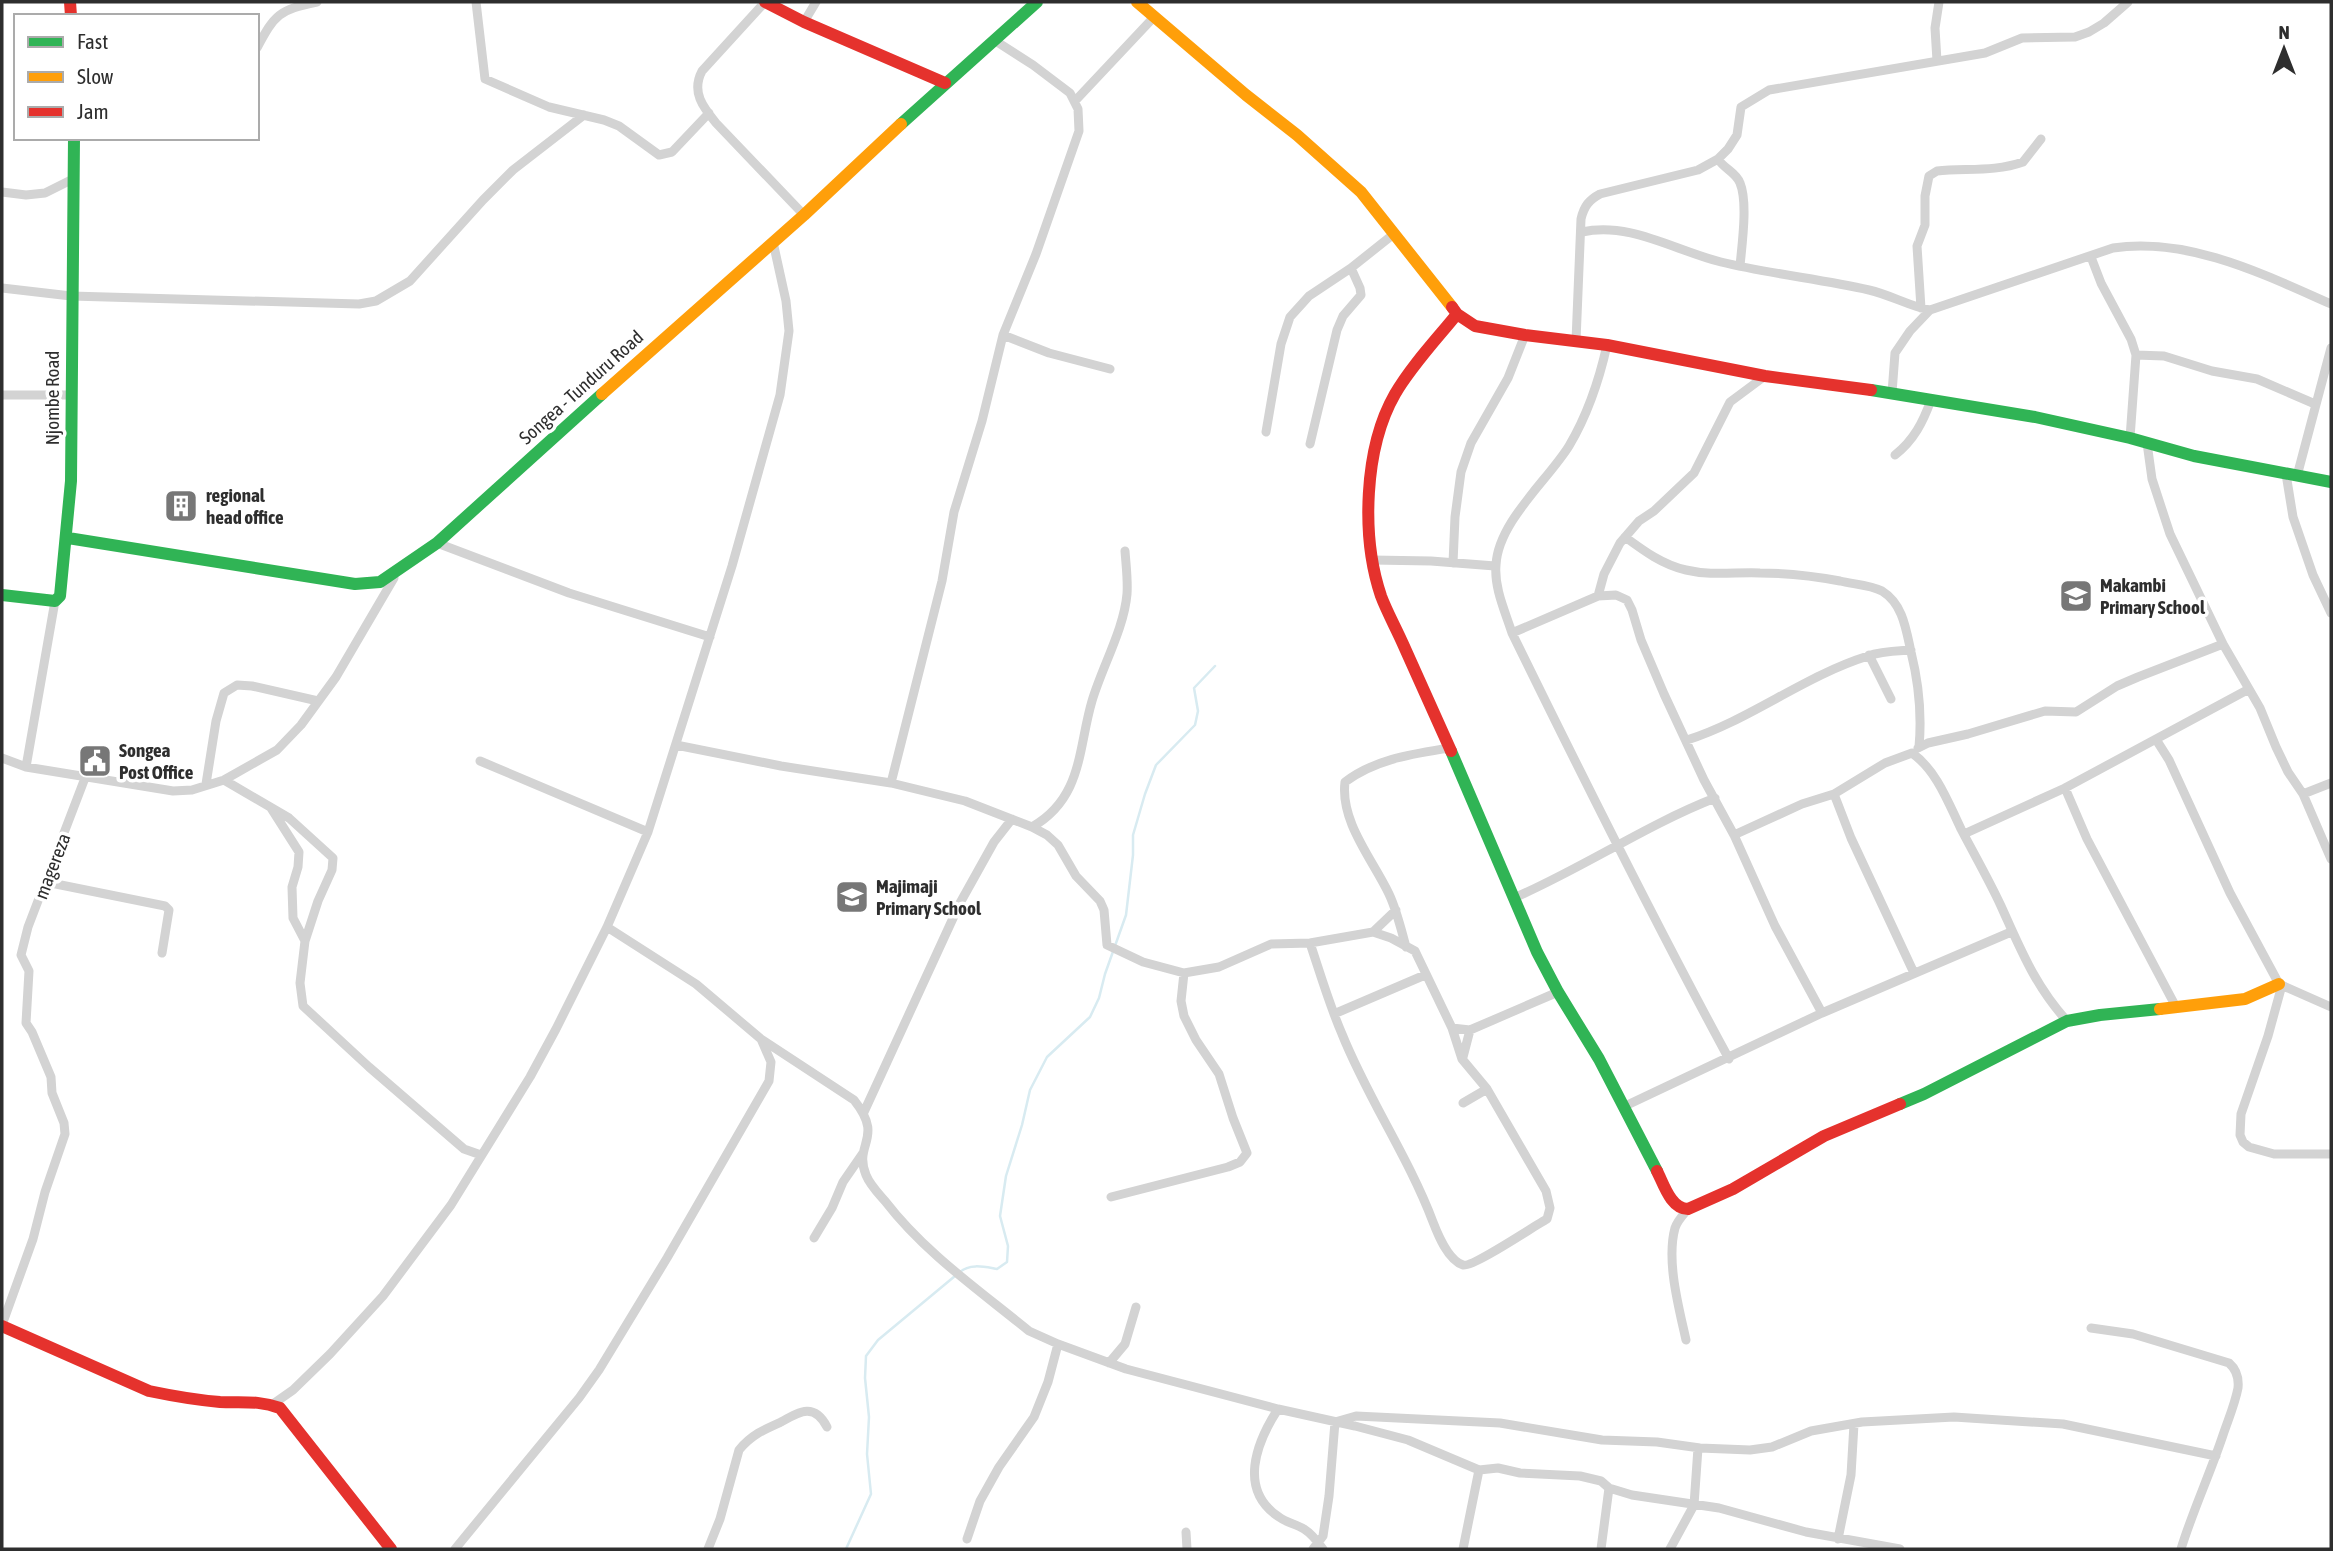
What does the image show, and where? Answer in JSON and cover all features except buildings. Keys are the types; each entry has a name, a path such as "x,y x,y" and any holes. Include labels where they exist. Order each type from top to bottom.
{"main road":[{"path":"765,2 804,22 945,83"},
{"name":"Songea - Tunduru Road","path":"68,538 355,584 380,582 437,543 804,215 945,83 1037,2"},
{"path":"1137,2 1361,192 1457,314 1475,327 1607,345 1765,376 1892,393 2035,417 2130,438 2194,456 2331,482"},
{"name":"Njombe Road","path":"55,601 60,596 68,538 74,140"},
{"path":"1457,314 1394,396 1371,453 1367,487 1372,560 1381,595 1537,952 1599,1059 1675,1205 1688,1209 1733,1189 1824,1136 1924,1094 2067,1021 2245,999 2280,984"},
{"path":"2,595 55,601"},
{"path":"2,1325 149,1391 187,1398 273,1404 286,1414 391,1549"}],"street":[{"path":"259,45 276,16 297,6 317,2"},
{"path":"476,2 485,79 549,107 619,126 659,155 672,152 709,113"},
{"path":"765,2 702,71 696,86 698,96 709,113 804,215"},
{"path":"804,22 816,2"},
{"path":"1937,61 1936,28 1939,2"},
{"path":"1576,341 1581,219 1590,200 1600,194 1698,170 1718,159 1737,135 1741,107 1769,90 1985,53 2022,38 2075,37 2104,23 2128,2"},
{"path":"1075,101 1154,17"},
{"path":"891,783 942,581 954,512 982,421 1003,335 1036,254 1079,131 1080,115 1075,101 1062,85 994,40"},
{"path":"2,288 71,296 359,304 376,301 410,281 513,170 584,115"},
{"path":"1925,309 1916,260 1917,246 1925,225 1925,196 1929,176 1937,171 1995,169 2023,162 2041,139"},
{"path":"1718,159 1734,173 1741,184 1744,218 1740,265"},
{"path":"2,192 26,195 45,193 73,179"},
{"path":"1582,232 1597,228 1625,230 1689,252 1740,265 1886,293 1925,309"},
{"path":"1266,432 1280,344 1290,317 1308,296 1395,233"},
{"path":"273,1404 293,1390 330,1354 383,1296 430,1235 530,1077 607,927 648,832 732,566 780,395 789,331 774,242"},
{"path":"1892,393 1895,353 1925,309 2113,248 2162,246 2255,271 2331,304 2331,317"},
{"path":"2091,257 2101,283 2131,339 2136,355 2130,438"},
{"path":"1310,444 1336,330 1343,316 1361,295 1350,268"},
{"path":"1003,335 1049,353 1110,369"},
{"path":"1453,563 1461,472 1471,443 1508,378 1525,335"},
{"path":"1607,345 1595,393 1568,447 1512,520 1497,557 1501,600 1512,633 1654,920 1729,1059"},
{"path":"2331,348 2304,454 2291,475 2293,517 2331,613"},
{"path":"2136,355 2164,356 2221,374 2257,379 2315,404"},
{"path":"1598,596 1611,558 1625,537 1639,521 1654,511 1694,473 1730,402 1765,376"},
{"path":"2,395 72,395"},
{"path":"1895,455 1908,446 1931,400"},
{"path":"2147,443 2152,479 2170,534 2223,644 2260,708 2288,772 2303,794 2331,859"},
{"path":"1625,537 1658,560 1687,571 1722,575 1800,574 1880,590 1892,600 1901,612 1918,679 1920,705 1916,750 1933,775 1964,834 2029,967 2049,1001 2067,1021"},
{"path":"437,543 569,593 710,638"},
{"path":"1032,827 1055,809 1077,772 1091,703 1120,624 1127,594 1125,551"},
{"path":"1372,560 1496,566"},
{"path":"2,758 26,767 173,791 192,790 224,780 276,750 301,725 336,677 399,570"},
{"path":"1512,633 1598,596 1616,595 1627,600 1650,662 1704,780 1734,835 1775,926 1822,1013"},
{"path":"26,767 55,601"},
{"path":"1734,835 1802,804 1833,794 1885,763 1916,750 2045,711 2076,712 2117,686 2223,644"},
{"path":"1687,740 1713,732 1797,688 1869,655 1911,650"},
{"path":"1869,655 1891,699"},
{"path":"206,784 216,721 225,693 237,685 244,685 318,701"},
{"path":"1964,834 2065,788 2157,741 2249,689"},
{"path":"2157,741 2169,760 2230,893 2280,984 2331,1007"},
{"path":"676,745 781,766 891,783 965,801 1032,827 1058,845 1076,876 1100,901 1104,910 1106,941 1113,949 1143,962 1184,973 1219,967 1271,944 1310,943 1373,932 1415,951 1452,1028 1462,1059 1487,1089 1546,1191 1550,1213 1547,1219 1471,1264 1463,1265 1452,1258 1422,1192 1351,1054 1310,943"},
{"path":"1406,947 1396,910 1357,836 1346,808 1345,782 1360,770 1380,763 1449,748"},
{"path":"480,761 648,832"},
{"name":"magereza","path":"2,1325 33,1239 45,1192 65,1134 64,1123 52,1093 51,1077 33,1032 26,1023 29,971 21,955 28,927 85,778"},
{"path":"224,780 289,818 333,858 332,870 305,941 300,983 303,1006 464,1149 481,1156"},
{"path":"2303,794 2331,783"},
{"path":"2065,788 2087,839 2176,1007"},
{"path":"1833,794 1914,972"},
{"path":"1514,898 1619,846 1682,811 1716,798"},
{"path":"270,807 299,852 292,887 293,918 305,941"},
{"path":"864,1112 960,902 994,842 1013,819"},
{"path":"47,882 165,906 169,910 162,953"},
{"path":"1373,932 1396,910"},
{"path":"607,927 696,984 761,1039 854,1100 864,1112 870,1136 814,1238"},
{"path":"1623,1107 1822,1013 2011,932"},
{"path":"1111,1197 1228,1167 1240,1162 1247,1153 1219,1074 1196,1040 1184,1016 1181,1001 1184,973"},
{"path":"1334,1014 1425,975"},
{"path":"2280,984 2268,1036 2241,1114 2239,1135 2249,1147 2274,1154 2331,1154"},
{"path":"1452,1028 1470,1030 1558,992"},
{"path":"1462,1059 1470,1030"},
{"path":"454,1549 579,1398 667,1258 769,1081 771,1062 761,1039"},
{"path":"1463,1103 1487,1089"},
{"path":"863,1151 865,1174 870,1183 924,1247 1029,1331 1058,1344 1109,1363 1278,1409 1408,1440 1479,1470 1498,1468 1520,1473 1580,1476 1601,1481 1609,1488 1632,1495 1719,1508 1842,1543 1900,1549"},
{"path":"1686,1340 1675,1282 1674,1252 1675,1230 1688,1209"},
{"path":"1109,1363 1125,1344 1136,1307"},
{"path":"2091,1328 2133,1334 2229,1363 2235,1368 2238,1386 2216,1456 2190,1517 2181,1549"},
{"path":"967,1539 980,1501 999,1467 1034,1417 1048,1382 1058,1344"},
{"path":"1278,1409 1268,1424 1257,1454 1253,1469 1254,1480 1259,1494 1271,1511 1305,1529 1318,1547"},
{"path":"708,1549 720,1519 739,1450 746,1442 764,1428 801,1411 813,1412 824,1420 827,1427"},
{"path":"1335,1422 1356,1416 1500,1423 1602,1440 1750,1451 1772,1447 1811,1431 1899,1419 1954,1417 2063,1424 2216,1456"},
{"path":"1318,1547 1329,1496 1335,1422"},
{"path":"1842,1543 1851,1475 1854,1424"},
{"path":"1670,1549 1694,1505 1698,1448"},
{"path":"1463,1549 1479,1470"},
{"path":"1601,1549 1609,1488"},
{"path":"1186,1532 1187,1549"}],"waterway":[{"path":"960,1272 973,1267 997,1269 1007,1262 1008,1246 1000,1216 1006,1176 1030,1090 1047,1057 1090,1017 1099,998 1126,915 1133,835 1145,794 1156,765 1195,725 1198,711 1194,688 1215,666"},
{"path":"846,1549 871,1494 867,1454 869,1417 866,1356 878,1340 955,1276"}],"traffic: fast":[{"path":"901,124 1037,2"},
{"path":"2,595 55,601 60,596 71,481 74,140"},
{"path":"1871,390 2035,417 2130,438 2194,456 2331,482"},
{"path":"68,538 355,584 380,582 437,543 602,394"},
{"path":"1451,751 1537,952 1599,1059 1657,1171"},
{"path":"1900,1104 2067,1021 2160,1009"}],"traffic: slow":[{"path":"1137,2 1361,192 1452,307"},
{"path":"602,394 804,215 901,124"},
{"path":"2160,1009 2245,999 2279,984"}],"traffic: jam":[{"path":"70,2 71,14"},
{"path":"765,2 804,22 945,83"},
{"path":"1452,307 1457,314 1475,326 1607,345 1765,376 1871,390"},
{"path":"1451,751 1381,596 1370,547 1368,520 1372,466 1385,416 1409,373 1457,314"},
{"path":"1657,1171 1673,1201 1688,1209 1733,1189 1824,1136 1900,1104"},
{"path":"2,1326 149,1391 202,1400 257,1403 280,1408 391,1549"}],"place":[{"name":"regional head office","path":"181,506"},
{"name":"Makambi Primary School","path":"2076,596"},
{"name":"Songea Post Office","path":"95,761"},
{"name":"Majimaji Primary School","path":"852,897"}]}
